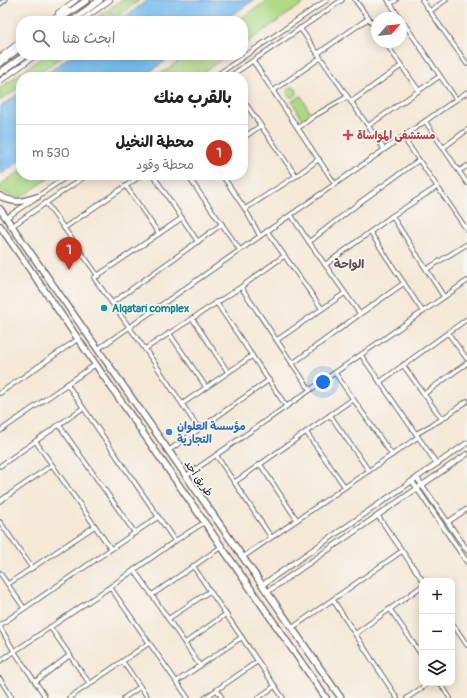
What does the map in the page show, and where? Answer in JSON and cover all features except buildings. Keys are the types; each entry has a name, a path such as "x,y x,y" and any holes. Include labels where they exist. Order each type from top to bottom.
{"main road":[{"path":"55,16 78,2 86,0"},
{"path":"79,16 100,0"},
{"path":"88,16 110,0"},
{"path":"60,15 78,2"},
{"path":"63,16 78,2"},
{"path":"60,15 63,10"},
{"path":"0,57 16,45"},
{"path":"0,63 16,51"},
{"path":"0,73 18,60"},
{"path":"0,81 29,60"},
{"path":"0,196 19,202 37,197"},
{"name":"طريق أحد","path":"0,210 341,698"},
{"name":"طريق أحد","path":"0,226 326,698"}],"street":[{"path":"0,4 5,0"},
{"path":"248,54 327,0"},
{"path":"236,72 342,0"},
{"path":"355,0 371,21"},
{"path":"396,0 389,2 396,12"},
{"path":"422,0 466,62"},
{"path":"430,11 446,0"},
{"path":"317,54 369,18"},
{"path":"300,28 384,150"},
{"path":"407,28 456,99"},
{"path":"389,48 419,91"},
{"path":"273,91 320,58"},
{"path":"221,72 239,60"},
{"path":"252,61 335,184"},
{"path":"351,102 402,66"},
{"path":"368,126 440,76"},
{"path":"98,349 467,92"},
{"path":"298,128 314,116 347,97"},
{"path":"248,109 296,176"},
{"path":"425,121 467,183"},
{"path":"248,134 260,126"},
{"path":"443,148 467,130"},
{"path":"403,137 467,230"},
{"path":"245,209 296,176 319,159"},
{"path":"309,242 363,200 419,160"},
{"path":"459,171 467,166"},
{"path":"6,218 62,180"},
{"path":"12,226 80,180"},
{"path":"64,228 135,180"},
{"path":"156,180 198,242"},
{"path":"191,180 240,250"},
{"path":"225,180 245,209 260,236"},
{"path":"126,186 159,234"},
{"path":"325,265 392,216 437,187"},
{"path":"46,203 98,276"},
{"path":"291,215 360,314"},
{"path":"392,216 444,297"},
{"path":"182,218 94,278 145,349 199,429"},
{"path":"112,303 222,224"},
{"path":"267,231 322,309"},
{"path":"370,232 423,312"},
{"path":"427,269 467,244"},
{"path":"145,349 284,256"},
{"path":"186,476 467,281"},
{"path":"292,364 404,283"},
{"path":"241,286 310,390"},
{"path":"277,340 345,293"},
{"path":"216,302 286,406"},
{"path":"192,318 228,372"},
{"path":"380,382 467,319"},
{"path":"169,333 206,387"},
{"path":"448,333 467,359"},
{"path":"0,393 78,339"},
{"path":"361,355 437,464"},
{"path":"182,404 252,356"},
{"path":"424,394 467,363"},
{"path":"0,431 96,364"},
{"path":"403,365 442,419"},
{"path":"335,373 392,455"},
{"path":"168,451 269,380"},
{"path":"67,384 175,541"},
{"path":"235,482 353,399"},
{"path":"242,557 369,471 417,435 467,401"},
{"path":"0,466 83,408"},
{"path":"330,415 369,471"},
{"path":"59,425 135,533"},
{"path":"306,432 345,487"},
{"path":"36,442 111,549"},
{"path":"262,585 467,443"},
{"path":"267,592 467,454"},
{"path":"216,455 272,537"},
{"path":"260,464 297,520"},
{"path":"0,501 52,465"},
{"path":"417,478 467,550"},
{"path":"412,481 467,562"},
{"path":"448,522 467,509"},
{"path":"378,516 421,578"},
{"path":"45,698 14,651 0,626 158,517"},
{"path":"0,522 32,568"},
{"path":"0,661 205,522"},
{"path":"8,584 96,526"},
{"path":"152,595 222,547"},
{"path":"292,628 402,552"},
{"path":"193,566 283,698"},
{"path":"134,570 200,666"},
{"path":"0,573 24,608"},
{"path":"110,587 188,698"},
{"path":"355,634 419,588"},
{"path":"168,618 210,591"},
{"path":"333,600 398,698"},
{"path":"390,609 419,652"},
{"path":"185,643 226,614"},
{"path":"50,627 90,684"},
{"path":"455,627 467,645"},
{"path":"176,682 242,638"},
{"path":"70,698 149,643"},
{"path":"35,682 70,655"},
{"path":"205,698 258,661"},
{"path":"123,662 148,698"},
{"path":"0,679 12,698"},
{"path":"258,698 275,686"},
{"path":"407,698 425,686"},
{"path":"442,686 450,698"},
{"path":"124,698 140,687"},
{"path":"216,690 222,698"}],"green space":[{"path":"121,0 140,0 118,16 114,16 109,9"},
{"path":"268,0 308,0 248,42 248,16 244,16"},
{"path":"107,10 112,16 99,16"},
{"path":"38,60 57,60 40,72 22,72"},
{"path":"181,60 221,60 203,72 163,72"},
{"path":"16,76 16,90 0,101 0,88"},
{"path":"290,87 294,87 296,88 296,96 290,97 287,94 287,90"},
{"path":"301,96 311,114 302,119 292,101"},
{"path":"16,174 16,180 46,180 21,196 5,193 0,190 0,185"}],"water":[{"path":"148,0 254,0 230,16 126,16"},
{"path":"65,60 167,60 149,72 49,72"},
{"path":"16,96 16,164 0,175 0,107"}],"place":[{"name":"مستشفى المواساة","path":"348,135"},
{"name":"محطة النخيل","path":"69,270"},
{"name":"Alqatari complex","path":"104,308"},
{"name":"مؤسسة العلوان التجارية","path":"169,432"}],"district":[{"name":"الواحة","path":"349,264"}]}
